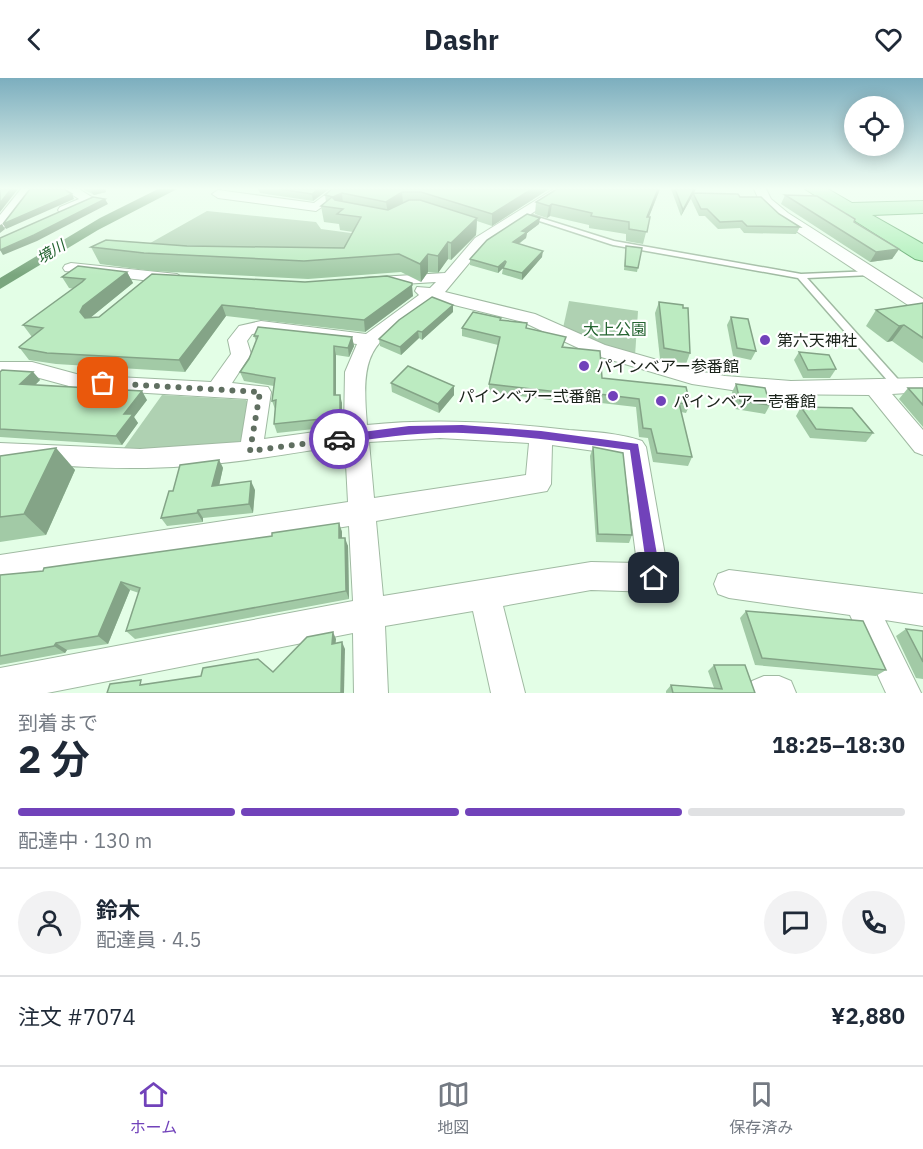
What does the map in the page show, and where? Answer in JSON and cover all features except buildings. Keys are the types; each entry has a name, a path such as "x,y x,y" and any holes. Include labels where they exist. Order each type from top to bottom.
{"main road":[{"path":"862,218 923,254"}],"street":[{"path":"371,693 369,615 360,513 355,372 363,349 370,340 406,310 441,286 480,241 516,218"},
{"path":"786,218 923,307"},
{"path":"473,226 494,232"},
{"path":"71,268 152,278 197,280"},
{"path":"134,293 152,278"},
{"path":"387,279 441,286"},
{"path":"351,283 387,279 441,286 554,328 594,349 663,370 740,384 818,390 923,385"},
{"path":"217,390 241,354 237,340 246,330 261,327 370,340"},
{"path":"0,368 32,369 80,382 260,392 250,451"},
{"path":"874,387 923,446"},
{"path":"0,452 120,459 188,457 409,430 462,429 541,435 634,447 654,578 591,576 369,615 0,685"},
{"path":"0,569 538,484 541,435"},
{"path":"729,584 923,610"},
{"path":"485,594 508,693"},
{"path":"859,601 904,693"},
{"path":"764,693 779,693"}],"lane":[{"path":"534,218 613,243 801,276 870,273"},
{"path":"801,276 899,386"}],"green space":[{"path":"195,218 273,218 316,222 321,229 358,234 339,259 129,255"},
{"name":"大上公園","path":"569,301 638,311 635,356 598,345 563,328"},
{"path":"162,395 246,400 249,404 243,440 236,445 124,448"}],"water":[{"name":"境川","path":"100,218 122,218 0,289 0,278"}],"way so far":[{"path":"103,383 260,392 250,451 339,439"}],"place":[{"name":"第六天神社","path":"765,340"},
{"name":"パインベアー参番館","path":"584,366"},
{"name":"パインベアー弍番館","path":"613,396"},
{"name":"パインベアー壱番館","path":"661,401"}],"route":[{"path":"339,439 409,430 462,429 541,435 634,447 654,578"}]}
